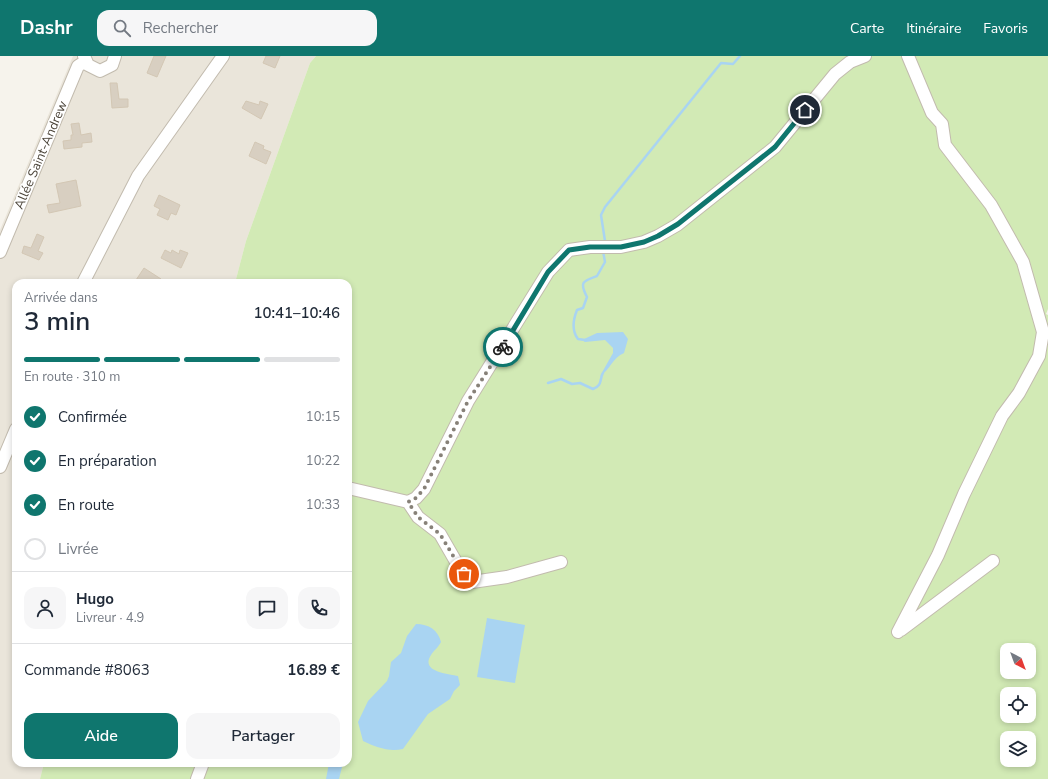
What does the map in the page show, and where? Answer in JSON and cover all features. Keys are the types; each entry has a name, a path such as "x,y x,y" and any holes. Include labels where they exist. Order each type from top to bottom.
{"street":[{"name":"Allée Saint-Andrew","path":"0,252 78,66 85,59 95,70 104,70 112,65 115,56"},
{"path":"85,279 138,176 223,56"},
{"path":"352,489 408,502 416,498 424,489 468,401 548,272 569,250 590,247 621,247 644,242 658,236 678,224 775,147 835,74 850,62 865,56"},
{"path":"908,56 932,112 942,124 945,145 991,205 1023,262 1043,332 1039,356 1019,393 1002,416 964,494 938,555 898,632 993,561"},
{"path":"0,468 12,439"},
{"path":"408,502 418,517 440,534 464,574 472,582 507,577 561,562"},
{"path":"197,779 202,767"}],"shaded area":[{"path":"73,56 316,56 310,63 246,241 236,279 12,279 12,767 43,767 40,779 0,779 0,230"}],"green space":[{"path":"316,56 1048,56 1048,309 1046,314 1048,315 1048,779 40,779 43,767 352,767 352,279 236,279 246,241 310,63"}],"water":[{"path":"623,332 628,339 624,353 617,357 600,376 613,353 613,348 605,340 585,342 582,340 597,333"},
{"path":"487,618 525,625 515,683 477,677"},
{"path":"416,624 425,625 432,628 440,638 441,642 431,655 429,665 432,669 442,673 458,676 460,685 454,691 450,699 428,714 403,749 392,750 382,748 363,741 358,722 368,701 387,681 391,662 401,653 407,636"},
{"path":"328,767 342,767 339,779 326,779"}],"building":[{"path":"154,56 166,56 157,77 147,73"},
{"path":"266,56 280,56 275,68 263,63"},
{"path":"110,83 117,83 119,99 128,99 128,107 112,108"},
{"path":"246,101 259,105 260,101 268,104 261,119 242,108"},
{"path":"79,123 81,135 91,133 92,142 82,143 82,147 64,149 63,141 71,140 71,135 73,135 71,124"},
{"path":"255,142 264,146 263,149 271,152 266,164 249,156"},
{"path":"76,180 81,206 49,213 47,205 60,203 56,184"},
{"path":"159,195 180,205 176,215 171,213 168,220 157,215 160,209 154,206"},
{"path":"37,234 44,237 38,251 43,253 39,260 22,253 24,246 31,248"},
{"path":"165,250 171,253 172,250 179,254 180,250 188,253 181,268 161,258"},
{"path":"144,268 161,279 137,279"}],"waterway":[{"path":"605,241 601,215 605,207 721,63 733,64 740,56"},
{"path":"585,340 578,339 574,332 574,317 577,310 583,308 587,297 583,288 584,283 588,279 597,276 605,262 603,251"},
{"path":"548,383 561,379 572,384 580,383 593,389 600,384 603,373"}],"way so far":[{"path":"464,574 440,534 418,517 408,502 416,498 424,489 468,401 503,347"}],"route":[{"path":"503,347 548,272 569,250 590,247 621,247 644,242 658,236 678,224 775,147 805,110"}]}
